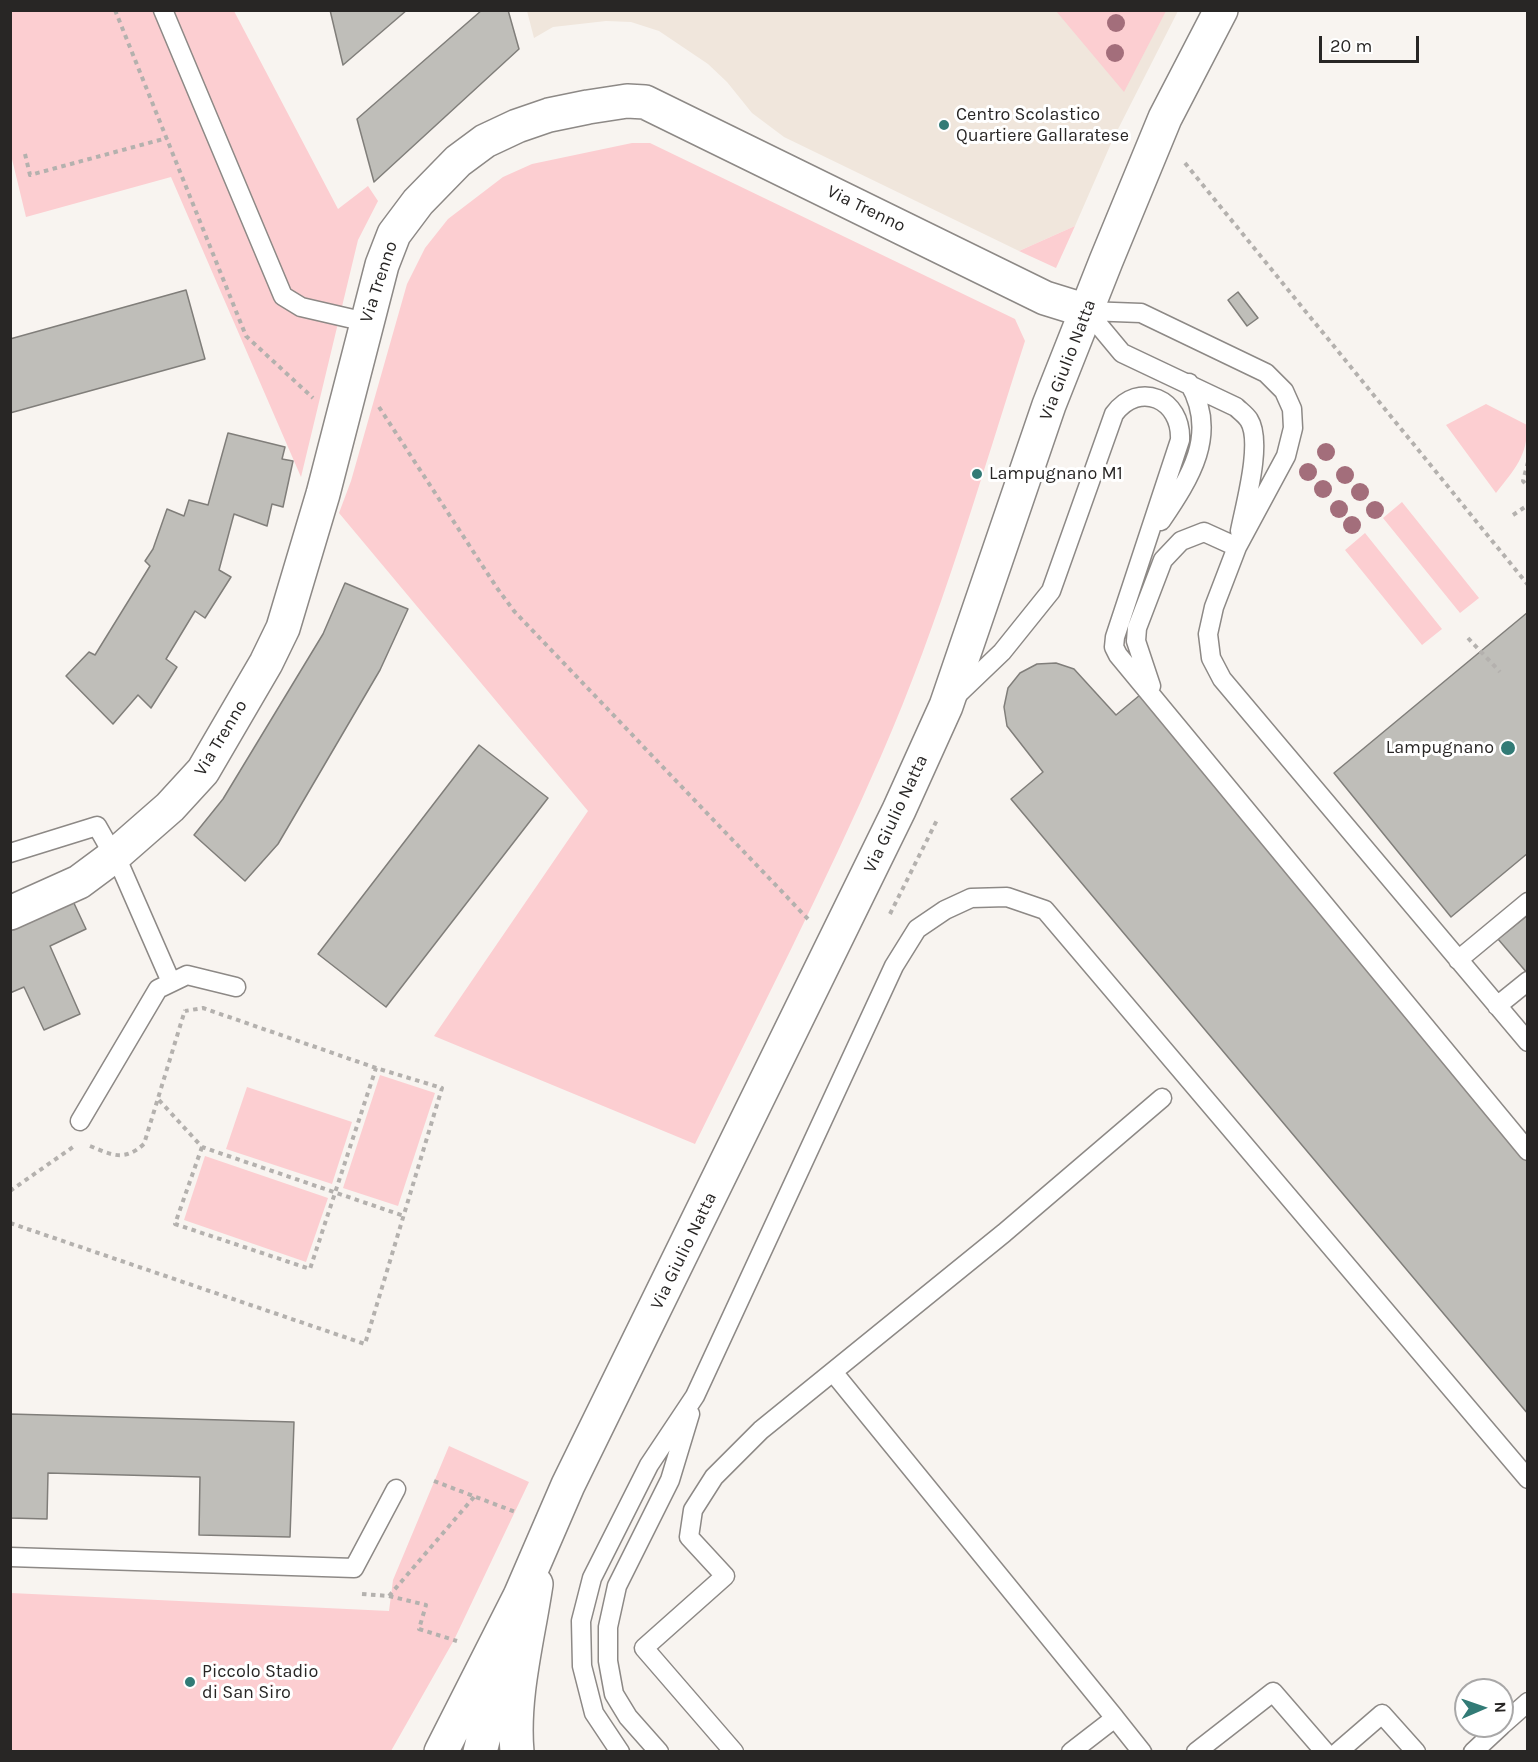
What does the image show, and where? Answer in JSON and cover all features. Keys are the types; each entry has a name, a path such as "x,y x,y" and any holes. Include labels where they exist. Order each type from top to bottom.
{"street":[{"name":"Via Giulio Natta","path":"442,1747 520,1596 568,1485 900,810 946,706 1049,405 1165,118 1221,10"},
{"name":"Via Trenno","path":"10,913 79,882 114,856 170,807 203,771 275,647 283,628 322,494 382,265 394,234 418,201 458,161 484,141 549,115 627,101 658,107 1045,298 1087,311"},
{"path":"517,1752 516,1737 521,1688 543,1541"},
{"name":"Via Giulio Natta","path":"480,1752 520,1596"}],"lane":[{"path":"163,10 283,296 302,307 366,322"},
{"path":"1087,311 1122,353 1236,407 1250,421 1254,440 1251,470 1237,547"},
{"path":"1087,311 1141,313 1266,373 1284,390 1292,409 1293,428 1286,456 1237,547 1214,607 1208,634 1211,658 1222,679 1527,1042"},
{"path":"1149,540 1187,483 1202,438 1202,411 1189,383"},
{"path":"946,706 1002,652 1050,591 1112,417 1124,403 1142,397 1156,399 1169,407 1177,417 1180,440 1149,540 1118,625 1114,647 1118,655 1527,1151"},
{"path":"1156,699 1136,641 1137,628 1163,560 1181,542 1204,532 1237,547"},
{"path":"10,853 97,826 114,856 171,982"},
{"path":"659,1752 628,1717 614,1694 608,1661 608,1627 617,1586 670,1480 695,1396 894,966 916,929 945,910 971,898 1007,897 1046,910 1527,1479"},
{"path":"1458,960 1527,902"},
{"path":"80,1121 158,989 187,975 236,987"},
{"path":"1497,1006 1527,981"},
{"path":"734,1752 644,1648 724,1576 688,1537 693,1510 714,1477 761,1430 1004,1233 1161,1098"},
{"path":"833,1372 1142,1752"},
{"path":"620,1752 594,1713 582,1666 581,1621 592,1578 649,1465 695,1396"},
{"path":"10,1557 354,1568 396,1489"},
{"path":"1196,1752 1273,1692 1325,1752"},
{"path":"1514,1714 1527,1702"},
{"path":"1338,1752 1382,1714 1416,1752"},
{"path":"1071,1752 1115,1718"},
{"path":"1473,1752 1489,1738"}],"path":[{"path":"115,10 246,336 315,401"},
{"path":"25,154 30,175 166,138"},
{"path":"1185,163 1527,585"},
{"path":"354,367 514,611 812,924"},
{"path":"1527,462 1523,481 1527,487"},
{"path":"1513,515 1527,505"},
{"path":"1468,638 1500,672"},
{"path":"890,914 937,820"},
{"path":"10,1191 70,1148 89,1146 111,1155 133,1153 144,1144 185,1011 194,1008 202,1008 376,1068 442,1088 365,1344 10,1223"},
{"path":"202,1147 175,1224 310,1269 376,1068"},
{"path":"159,1100 202,1147 404,1216"},
{"path":"434,1481 519,1514"},
{"path":"457,1641 419,1629 426,1605 389,1596 474,1497"}],"shaded area":[{"path":"10,11 234,11 338,209 368,186 378,201 358,240 301,477 171,177 26,217 11,155"},
{"name":"Centro Scolastico Quartiere Gallaratese","path":"527,11 1178,11 1113,139 1075,226 1019,251 784,137 752,113 727,82 708,64 659,31 631,22 606,21 553,27 534,38"},
{"path":"1056,11 1166,11 1124,92"},
{"path":"632,143 650,143 1015,319 1025,341 941,602 902,705 837,854 695,1144 434,1036 588,811 339,513 351,481 407,284 425,248 448,219 503,177 532,164"},
{"path":"1075,226 1056,268 1019,251"},
{"path":"1486,404 1527,425 1527,436 1519,462 1496,493 1446,425"},
{"path":"1402,502 1479,598 1460,613 1383,518"},
{"path":"1365,533 1442,629 1422,645 1345,550"},
{"path":"380,1075 435,1093 398,1206 343,1188"},
{"path":"247,1087 352,1122 332,1184 226,1149"},
{"path":"205,1156 328,1198 306,1262 184,1220"},
{"name":"Piccolo Stadio di San Siro","path":"449,1446 529,1482 454,1640 391,1751 11,1751 11,1593 389,1611 393,1580"}],"building":[{"path":"330,10 407,10 343,65"},
{"path":"482,10 508,10 519,49 374,182 357,119"},
{"path":"186,290 205,359 10,413 10,339"},
{"path":"1238,292 1258,318 1247,326 1228,300"},
{"path":"228,433 285,447 282,459 293,461 283,507 272,504 267,526 234,514 219,570 231,577 205,618 195,611 166,659 177,667 151,708 138,695 113,724 66,676 89,652 95,655 150,566 145,561 153,549 167,509 184,516 189,500 208,505"},
{"path":"345,583 408,609 380,670 278,844 245,881 194,835 223,799 323,634"},
{"path":"1528,612 1528,853 1451,917 1334,773"},
{"path":"1056,663 1074,669 1116,715 1140,695 1528,1154 1528,1414 1011,799 1043,772 1007,726 1004,707 1008,688 1020,673 1037,664"},
{"path":"479,745 548,798 386,1007 318,954"},
{"path":"72,899 86,929 50,946 80,1014 44,1030 24,987 10,993 10,928"},
{"path":"1528,915 1528,974 1498,939"},
{"path":"10,1414 294,1422 290,1537 199,1535 200,1477 48,1473 47,1519 10,1518"}],"place":[{"name":"Centro Scolastico Quartiere Gallaratese","path":"944,125"},
{"name":"Lampugnano M1","path":"977,474"},
{"name":"Lampugnano","path":"1508,748"},
{"name":"Piccolo Stadio di San Siro","path":"190,1682"}]}
